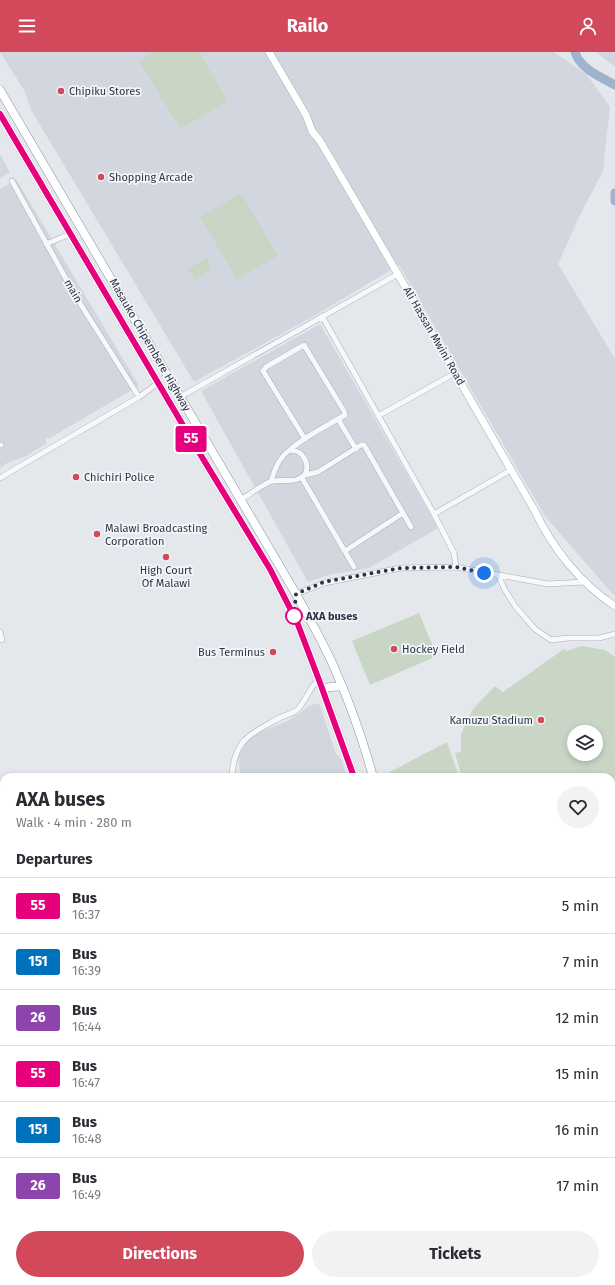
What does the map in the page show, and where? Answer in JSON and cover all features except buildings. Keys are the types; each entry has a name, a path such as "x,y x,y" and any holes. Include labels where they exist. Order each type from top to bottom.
{"main road":[{"name":"Ali Hassan Mwini Road","path":"269,52 306,115 312,131 320,141 398,274 541,523 566,560 584,582 615,606"},
{"name":"Masauko Chipembere Highway","path":"0,90 320,637 342,686 357,726 372,773"},
{"name":"Masauko Chipembere Highway","path":"0,114 158,383 270,569 297,622 353,773"},
{"path":"64,222 64,211 68,210 72,213"},
{"path":"322,688 342,686"}],"street":[{"name":"main","path":"12,181 76,297 139,397"},
{"path":"46,244 70,234"},
{"path":"180,396 398,274"},
{"path":"322,316 434,514 454,553 456,567"},
{"path":"272,481 275,469 285,453 295,445 305,439 338,419 345,415 304,345 266,366 263,371 305,439"},
{"path":"378,416 454,373"},
{"path":"0,478 139,397 158,383"},
{"path":"338,419 356,449"},
{"path":"240,500 272,481 296,480 318,472 361,445 366,446 412,527"},
{"path":"290,450 301,454 307,463 304,476 344,551 354,566"},
{"path":"434,514 511,470"},
{"path":"344,551 404,514"},
{"path":"296,594 324,582 401,568 456,567 548,584 584,582"},
{"path":"498,575 515,606 535,629 551,640 568,638 599,638 615,634"},
{"path":"0,632 2,640"},
{"path":"233,773 235,758 239,747 245,739 298,709 313,684 319,680"}],"shaded area":[{"path":"0,52 554,52 586,74 610,107 603,171 579,217 558,264 615,359 615,595 608,589 545,516 399,265 314,316 194,382 31,110 24,90"},
{"path":"596,52 615,52 615,67"},
{"path":"0,154 10,172 0,178"},
{"path":"16,179 139,386 48,439 47,437 45,439 47,443 26,456 7,463 0,468 0,189"},
{"path":"320,324 438,528 369,568 328,575 308,582 201,391"},
{"path":"319,703 336,754 341,759 346,773 240,773 238,757 247,741 252,736 288,721 309,706"}],"green space":[{"path":"154,52 199,52 228,101 180,129 139,61"},
{"path":"241,193 278,256 237,279 200,217"},
{"path":"207,258 212,268 195,280 188,269"},
{"name":"Hockey Field","path":"419,613 437,656 370,685 352,641"},
{"name":"Kamuzu Stadium","path":"582,646 605,650 615,657 615,773 461,773 455,753 461,752 461,734 473,709 495,686 503,692 564,649 566,651"},
{"path":"447,742 458,773 388,773"}],"waterway":[{"path":"575,52 581,63 586,68 615,85"},
{"path":"615,193 615,201"}],"bus line":[{"name":"55","path":"0,114 194,444 255,542 270,569 297,622 353,773"}],"place":[{"name":"Chipiku Stores","path":"61,91"},
{"name":"Shopping Arcade","path":"101,177"},
{"name":"Chichiri Police","path":"76,477"},
{"name":"Malawi Broadcasting Corporation","path":"97,534"},
{"name":"High Court Of Malawi","path":"166,557"},
{"name":"AXA buses","path":"294,616"},
{"name":"Hockey Field","path":"394,649"},
{"name":"Bus Terminus","path":"273,652"},
{"name":"Kamuzu Stadium","path":"541,720"}],"route":[{"path":"294,616 296,594 324,582 401,568 456,567 484,573"}]}
